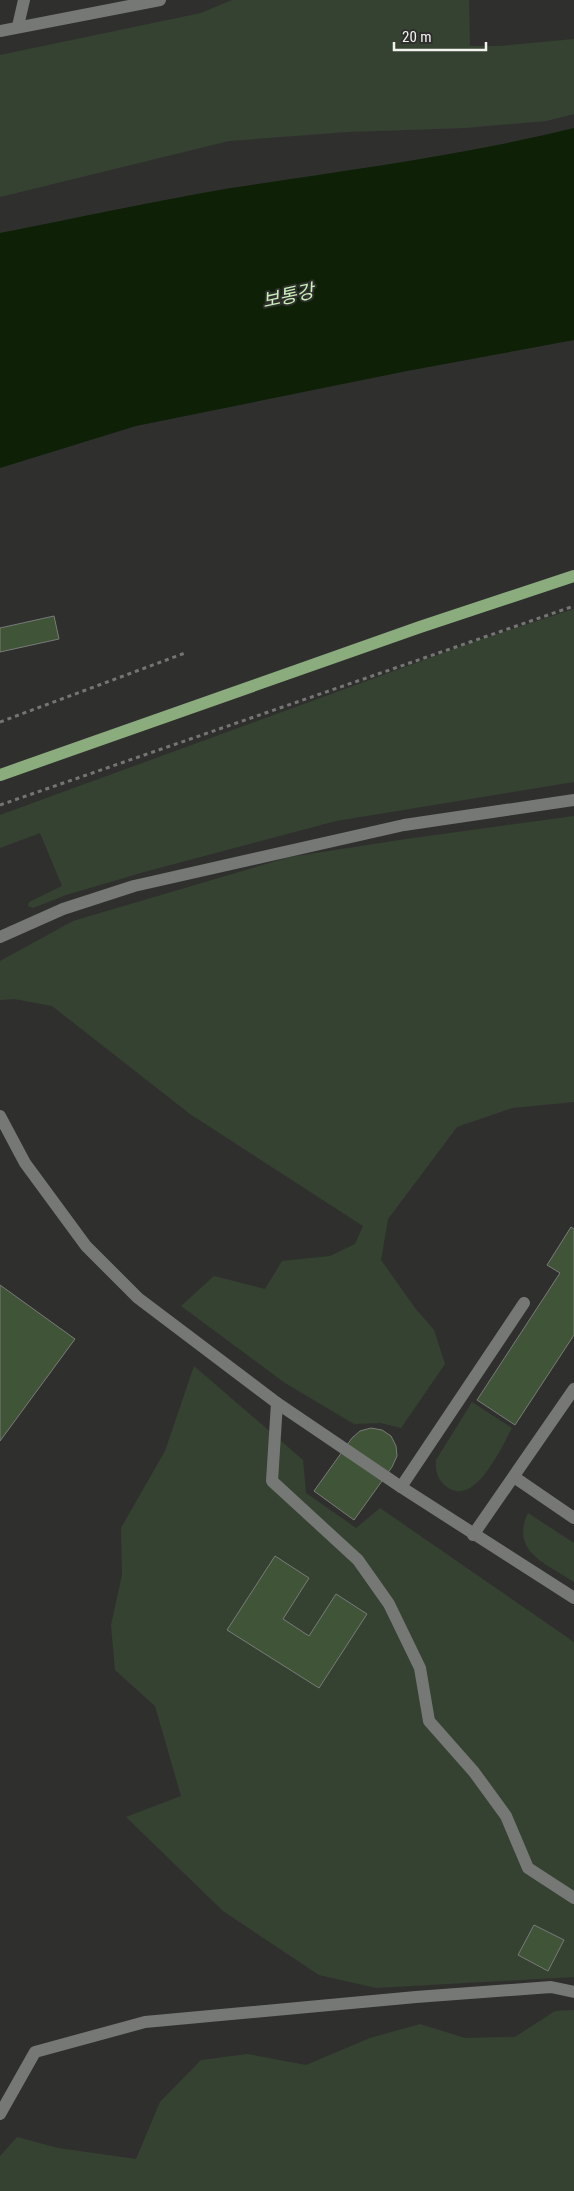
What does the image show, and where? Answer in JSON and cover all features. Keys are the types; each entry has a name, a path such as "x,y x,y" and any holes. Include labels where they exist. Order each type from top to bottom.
{"main road":[{"path":"0,775 411,630 574,576"}],"street":[{"path":"18,26 24,0"},
{"path":"0,31 160,0"},
{"path":"0,937 63,909 144,884 404,825 574,800"},
{"path":"0,1116 25,1163 86,1246 138,1298 277,1403 473,1535 574,1598"},
{"path":"401,1487 524,1304"},
{"path":"473,1535 574,1389"},
{"path":"277,1403 272,1481 358,1560 389,1604 420,1668 429,1720 474,1772 506,1816 528,1868 574,1898"},
{"path":"514,1477 574,1518"},
{"path":"0,2114 35,2052 145,2022 435,1995 551,1987 574,1992"}],"path":[{"path":"0,805 574,606"},
{"path":"0,722 185,653"}],"shaded area":[{"path":"232,0 469,0 470,46 500,46 574,39 574,114 546,121 465,128 348,132 229,141 0,197 0,55 201,13"},
{"path":"574,609 574,782 336,821 144,872 66,895 33,908 28,906 29,902 62,886 40,833 0,848 0,815 476,641"},
{"path":"574,816 574,1102 512,1108 457,1127 388,1219 381,1260 415,1308 434,1330 445,1364 401,1428 381,1423 354,1424 285,1383 181,1306 214,1276 265,1289 282,1261 330,1256 355,1244 363,1226 190,1114 52,1006 14,999 0,1000 0,961 73,921 290,857"},
{"path":"194,1366 303,1460 306,1493 356,1528 380,1508 574,1642 574,1977 376,1988 319,1975 223,1911 126,1817 181,1796 155,1706 115,1670 111,1625 122,1575 121,1528 165,1451"},
{"path":"472,1402 512,1428 486,1472 468,1489 457,1491 441,1482 436,1468 436,1460"},
{"path":"528,1513 574,1543 574,1582 542,1562 527,1547 524,1538 524,1526"},
{"path":"574,2010 574,2191 0,2191 0,2156 17,2137 58,2148 136,2159 160,2102 201,2060 248,2054 306,2065 370,2038 420,2024 465,2038 515,2037 555,2011"}],"water":[{"name":"보통강","path":"574,128 574,340 407,371 136,426 0,468 0,233 202,193 446,155"}],"building":[{"path":"54,616 59,639 0,652 0,628"},
{"path":"571,1227 574,1229 574,1335 515,1425 477,1400 560,1273 547,1265"},
{"path":"0,1285 75,1339 0,1441"},
{"path":"371,1428 382,1430 391,1436 396,1446 397,1456 392,1467 354,1520 314,1491 352,1438 360,1431"},
{"path":"275,1556 309,1578 283,1619 309,1636 336,1594 367,1614 319,1688 227,1630"},
{"path":"534,1925 564,1940 548,1971 518,1955"}]}
